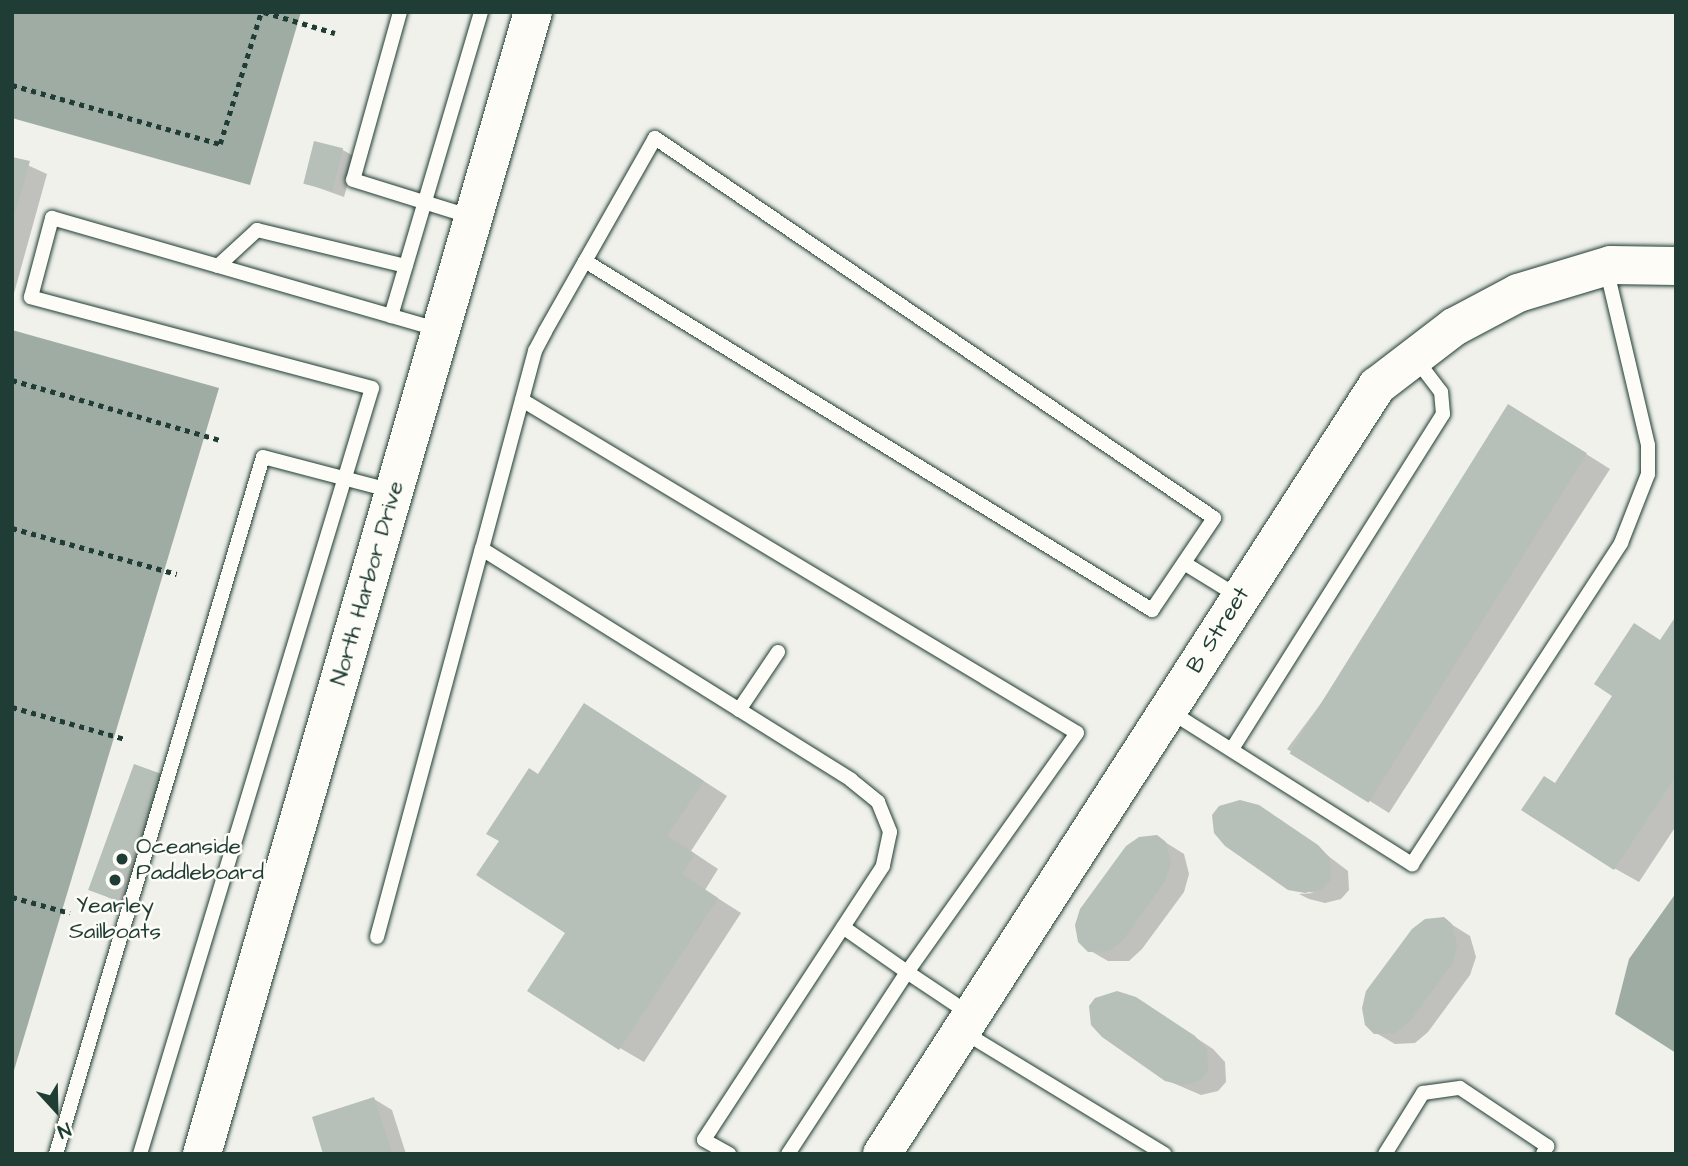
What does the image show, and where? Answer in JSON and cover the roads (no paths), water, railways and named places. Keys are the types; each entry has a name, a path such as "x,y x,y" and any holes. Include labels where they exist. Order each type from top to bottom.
{"street":[{"name":"North Harbor Drive","path":"202,1154 533,12"},
{"name":"B Street","path":"882,1154 1377,386 1454,327 1518,293 1606,267 1676,266"}],"lane":[{"path":"400,12 353,180 474,217"},
{"path":"391,316 481,12"},
{"path":"377,937 536,351 585,261 654,138 1214,518 1152,610 585,261"},
{"path":"141,1154 372,388 31,297 52,218 441,331"},
{"path":"218,266 257,230 406,266"},
{"path":"1168,710 1412,864 1621,543 1648,474 1648,445 1606,267"},
{"path":"1233,749 1443,414 1441,392 1414,357"},
{"path":"522,400 1077,733 907,972 788,1154"},
{"path":"56,1154 263,457 394,491"},
{"path":"482,548 739,710 878,802 890,831 883,866 704,1140 729,1154"},
{"path":"1184,563 1239,597"},
{"path":"739,710 778,652"},
{"path":"843,927 907,972 966,1023 1164,1154"},
{"path":"1385,1154 1423,1093 1460,1088 1547,1146 1543,1154"}],"place":[{"name":"Oceanside Paddleboard","path":"122,859"},
{"name":"Yearley Sailboats","path":"115,880"}]}
